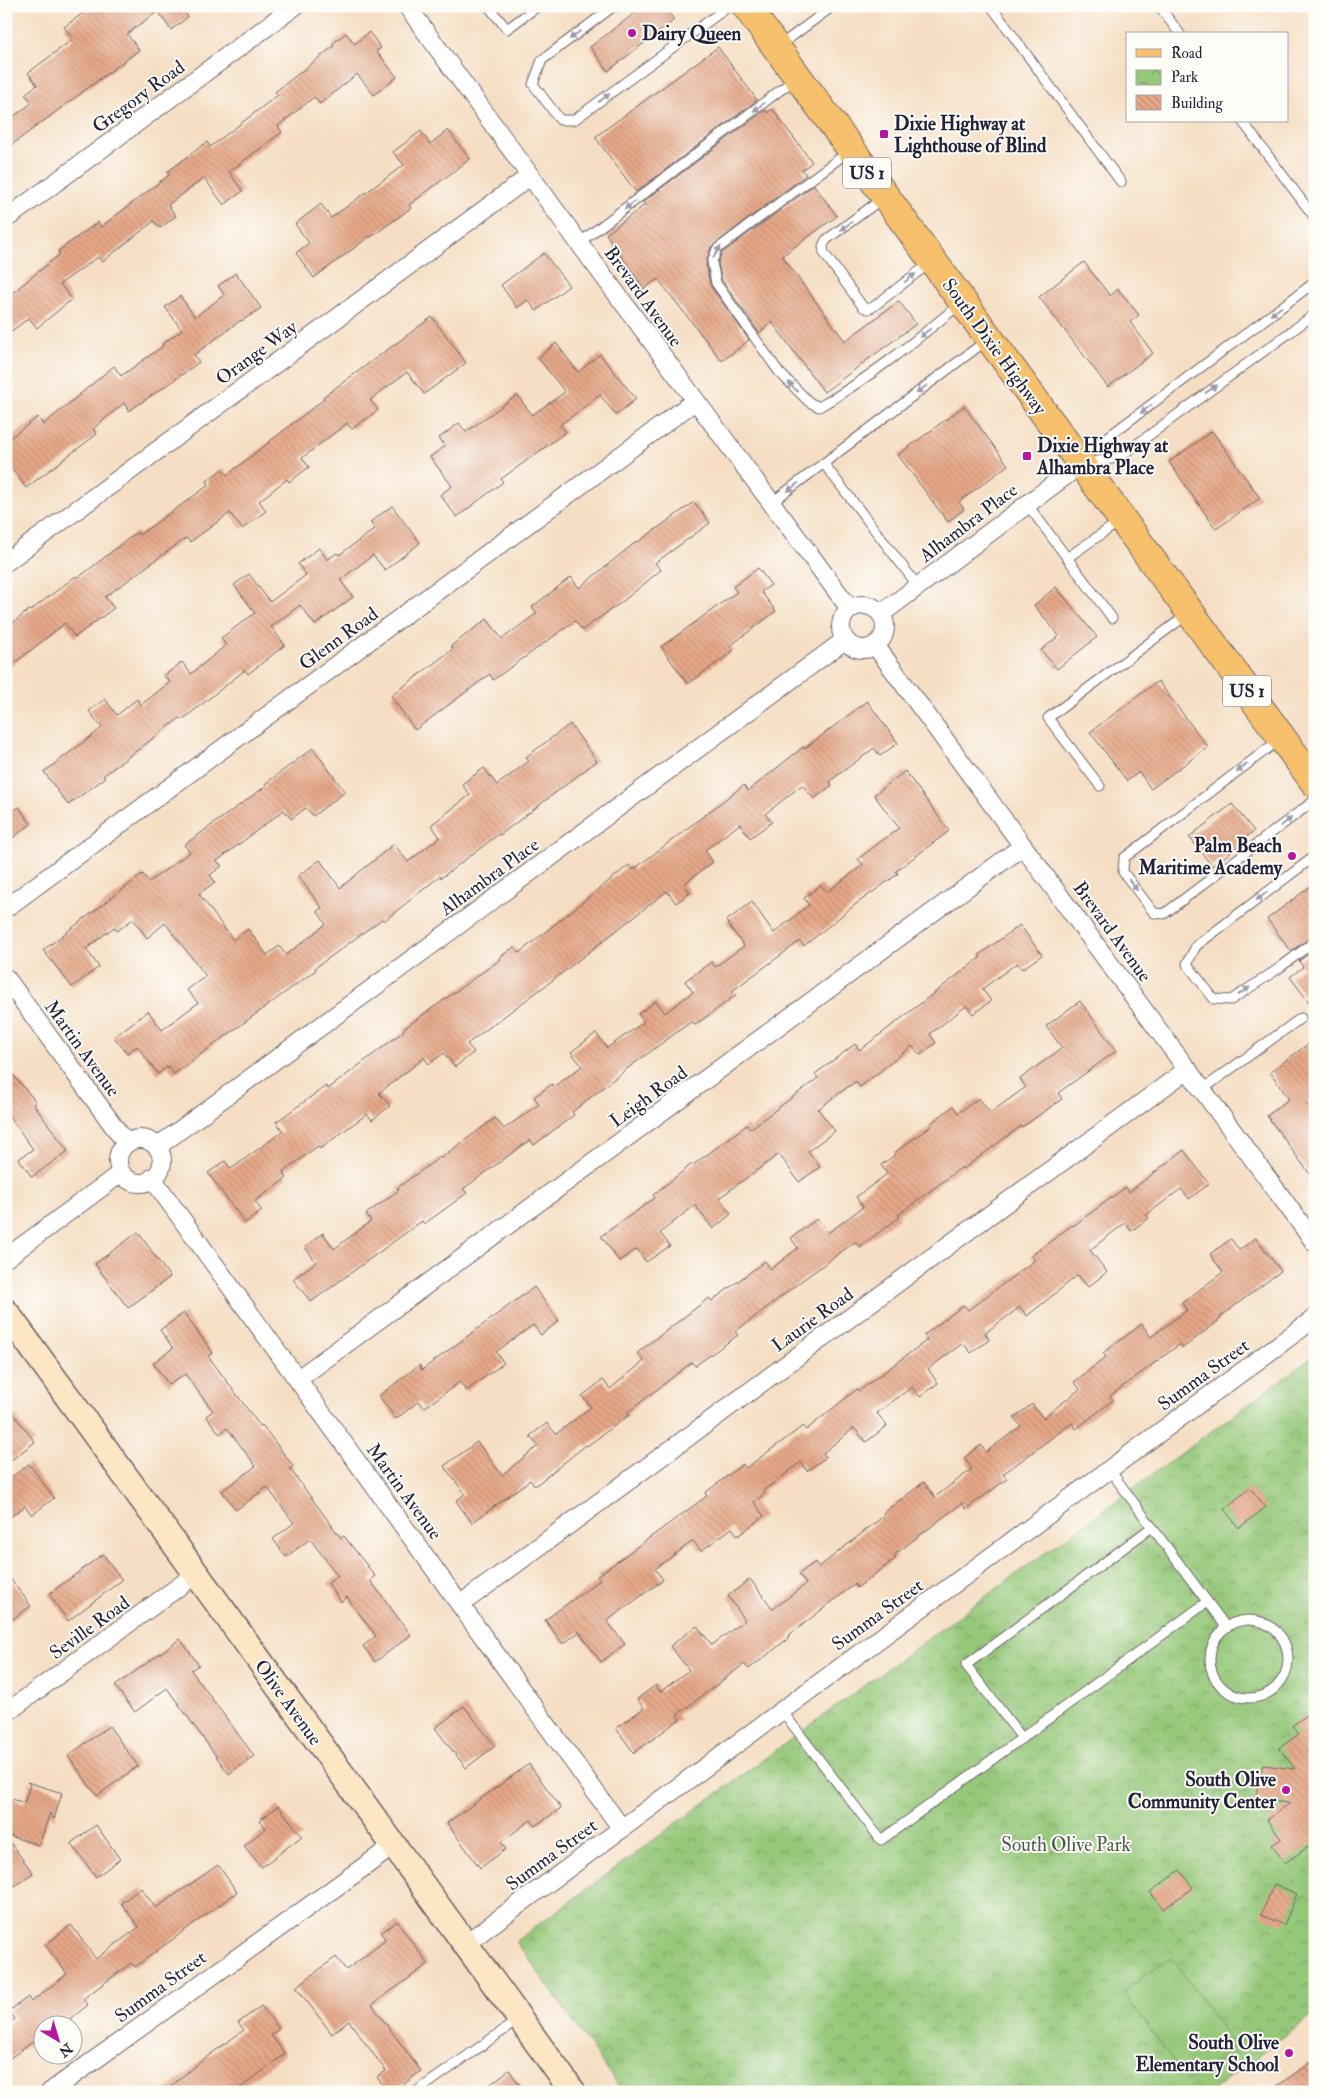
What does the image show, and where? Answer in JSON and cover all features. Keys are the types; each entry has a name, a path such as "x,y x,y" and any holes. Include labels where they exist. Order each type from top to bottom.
{"main road":[{"name":"South Dixie Highway","path":"746,6 1315,783"}],"street":[{"name":"Gregory Road","path":"6,219 295,6"},
{"name":"Brevard Avenue","path":"407,6 579,244 850,609"},
{"name":"Orange Way","path":"6,562 530,176"},
{"name":"Glenn Road","path":"6,908 695,401"},
{"name":"Alhambra Place","path":"881,614 1080,464"},
{"path":"856,606 870,606 881,614 885,627 884,634 875,646 862,649 856,648 845,640 841,627 842,620 850,609 856,606"},
{"name":"Alhambra Place","path":"157,1147 845,640"},
{"name":"Brevard Avenue","path":"875,646 1315,1243"},
{"name":"Leigh Road","path":"298,1380 1023,846"},
{"name":"Martin Avenue","path":"6,978 126,1143"},
{"name":"Laurie Road","path":"461,1604 1188,1069"},
{"path":"139,1138 146,1139 157,1147 162,1164 157,1175 139,1183 132,1182 121,1173 118,1167 118,1154 126,1143 139,1138"},
{"path":"6,1258 121,1173"},
{"name":"Martin Avenue","path":"152,1178 622,1829"},
{"name":"Olive Avenue","path":"6,1312 572,2092"},
{"name":"Summa Street","path":"465,1944 1315,1318"},
{"name":"Seville Road","path":"6,1713 196,1574"},
{"name":"Summa Street","path":"50,2092 393,1846"}],"lane":[{"path":"488,6 507,29 538,6"},
{"path":"614,6 542,60 533,84 560,120 574,120 729,6"},
{"path":"776,48 833,6"},
{"path":"991,6 1121,182"},
{"path":"1159,6 1178,32"},
{"path":"579,244 798,77"},
{"path":"1243,122 1315,218"},
{"path":"851,150 717,249 712,262 716,284 779,372 809,402 819,407 846,391 911,344 962,302"},
{"path":"885,197 826,240 823,246 824,254 863,307 868,309 932,261"},
{"path":"1080,464 1093,448 1315,282"},
{"path":"1080,464 1118,458 1315,314"},
{"path":"771,503 989,339"},
{"path":"824,464 918,586"},
{"path":"1027,504 1112,618"},
{"path":"1068,558 1122,520"},
{"path":"1100,786 1048,718 1190,613"},
{"path":"1281,738 1124,858 1123,872 1154,912 1164,914 1315,800"},
{"path":"1315,856 1196,946 1188,964 1214,999 1231,1000 1278,969 1315,941"},
{"path":"1203,1089 1301,1018"},
{"path":"1109,1469 1226,1628"},
{"path":"1022,1738 966,1665 1152,1526"},
{"path":"782,1711 881,1840 1207,1602"},
{"path":"1244,1620 1257,1620 1268,1624 1278,1633 1285,1643 1289,1655 1288,1668 1283,1679 1275,1689 1263,1696 1250,1699 1236,1697 1224,1691 1215,1681 1210,1668 1210,1654 1214,1641 1226,1628 1244,1620"},
{"path":"416,2092 520,2019"}],"green space":[{"name":"South Olive Park","path":"1315,1355 1315,2013 1210,2092 623,2092 516,1941"},
{"path":"1171,1957 1235,2046 1188,2081 1123,1992"}],"building":[{"path":"93,6 181,6 188,17 171,30 158,11 127,34 139,50 6,149 6,122 32,103 25,94 37,85 28,73 73,39 64,27"},
{"name":"Dairy Queen","path":"644,6 664,6 674,20 608,71 590,47"},
{"path":"369,32 381,48 376,51 397,77 374,95 357,74 320,104 314,97 278,126 282,132 229,172 243,191 224,205 204,178 168,205 176,216 160,228 154,221 102,262 98,257 60,284 72,299 37,328 29,318 6,335 6,298 60,254 58,251 98,222 101,227 169,175 167,172 207,142 210,147 278,95 275,92 334,46 332,44 346,33 355,44"},
{"path":"718,47 757,100 636,192 595,137"},
{"path":"772,109 812,162 802,170 806,175 711,247 706,263 710,285 749,340 722,361 658,279 644,289 606,234 645,205 643,202 765,110 767,113"},
{"path":"448,130 470,159 409,205 411,208 314,278 296,253 309,243 295,224 321,204 331,218 404,165 393,152 421,131 430,144"},
{"path":"814,185 837,216 782,256 845,341 899,301 916,324 824,392 772,322 759,333 722,280 718,263 722,253"},
{"path":"544,253 569,286 536,311 528,300 517,308 501,285"},
{"path":"1084,262 1110,296 1118,289 1139,315 1130,322 1153,353 1108,387 1039,297"},
{"path":"236,273 261,308 241,320 194,355 199,362 183,374 129,411 124,403 93,429 97,434 26,488 6,461 6,441 38,417 43,425 114,366 121,376 163,346 162,344 182,330 165,307 180,296 195,317 224,295 218,286"},
{"path":"432,317 466,363 424,394 407,372 370,400 378,410 352,429 347,423 302,458 309,467 289,482 287,479 259,501 266,511 242,529 230,513 190,542 186,538 105,597 114,608 75,637 65,623 6,670 6,628 76,576 78,578 137,532 139,535 209,485 207,481 222,469 227,475 324,399 323,397"},
{"path":"556,343 578,372 600,354 636,399 616,415 600,395 560,425 566,432 501,479 503,482 457,517 440,495 452,486 430,457 445,446 439,438 459,423 466,432 517,395 532,415 565,392 538,358"},
{"path":"964,406 1008,465 959,502 964,509 948,522 898,455"},
{"path":"1212,431 1260,498 1216,529 1169,462"},
{"path":"694,502 710,523 655,563 661,570 623,601 582,630 575,621 493,680 490,674 415,730 391,696 453,649 451,646 487,619 502,639 537,613 532,607 571,577 579,588 637,541"},
{"path":"392,506 420,543 385,570 373,555 340,580 353,597 315,625 300,605 271,627 285,645 248,674 245,670 182,720 180,718 103,776 105,778 68,805 44,772 102,728 89,711 105,699 117,715 137,699 141,705 170,682 164,676 182,662 191,674 226,645 221,638 255,613 234,585 249,574 270,602 306,575 298,564 319,548 327,560 337,553 339,555 375,529 370,522"},
{"path":"758,568 771,585 761,592 776,611 730,646 733,651 688,684 661,647 737,592 733,587"},
{"path":"1056,587 1097,637 1057,669 1041,650 1059,636 1034,605"},
{"path":"1158,681 1208,747 1151,789 1139,772 1127,781 1090,732"},
{"path":"867,701 898,743 880,756 874,748 830,781 832,785 814,799 802,785 765,814 772,822 750,838 740,824 705,850 713,862 684,884 690,893 676,903 667,891 467,1044 474,1052 455,1067 444,1053 429,1064 424,1058 379,1093 390,1106 372,1120 367,1114 320,1149 318,1146 283,1172 287,1178 255,1201 262,1211 245,1223 208,1173 225,1161 231,1169 283,1131 276,1122 326,1086 328,1089 404,1031 403,1029 501,959 500,957 514,947 519,953 629,865 633,870 744,785 748,791 803,747 804,749"},
{"path":"570,724 597,761 500,835 441,878 440,876 384,921 382,919 174,1074 168,1066 158,1074 137,1046 127,1053 114,1037 148,1011 162,1030 198,1003 187,990 206,976 165,923 147,938 133,919 117,931 114,927 86,949 99,967 72,987 43,950 143,874 149,882 190,852 184,845 266,786 265,784 313,748 345,792 313,816 306,808 291,819 284,810 217,861 222,866 210,875 215,882 199,894 233,940 248,929 267,955 279,946 286,955 326,924 317,911 322,908 298,876 320,860 340,888 394,844 408,862 440,837 431,825 470,795 462,784 484,768 497,785 529,761 526,757"},
{"path":"905,771 949,831 896,871 898,874 856,904 804,946 800,941 732,991 736,995 695,1025 692,1021 624,1071 572,1112 574,1115 534,1145 530,1140 463,1189 467,1193 424,1224 422,1221 311,1302 293,1279 316,1262 305,1247 323,1233 334,1249 371,1221 366,1214 399,1190 397,1188 495,1118 504,1129 539,1104 534,1097 552,1084 554,1087 582,1066 571,1052 596,1033 607,1048 644,1022 638,1014 656,1001 665,1013 693,992 685,981 711,962 715,967 744,946 726,921 752,902 774,933 809,905 804,898 821,885 827,892 863,865 858,859 899,828 874,795"},
{"path":"1232,804 1254,831 1239,843 1240,845 1212,866 1189,837"},
{"path":"19,807 31,824 6,843 6,816"},
{"path":"1315,883 1315,935 1291,951 1267,919"},
{"path":"1020,925 1042,955 1022,969 1017,963 982,989 991,1001 973,1014 966,1006 930,1034 936,1043 920,1055 912,1046 860,1087 856,1081 818,1109 835,1131 808,1151 820,1167 799,1182 779,1154 719,1198 731,1214 713,1229 695,1205 660,1233 670,1246 646,1262 637,1249 619,1261 601,1236 655,1198 653,1195 692,1164 747,1125 750,1129 818,1078 815,1074 855,1044 860,1050 981,957 979,955"},
{"path":"1315,949 1315,1010 1290,977 1303,967 1299,961"},
{"path":"1080,1001 1116,1051 1058,1093 1062,1099 1021,1126 963,1169 962,1167 859,1247 855,1242 800,1282 735,1332 738,1335 695,1366 692,1362 627,1413 629,1415 586,1445 535,1486 530,1480 472,1523 456,1501 465,1494 444,1466 477,1442 502,1475 538,1446 530,1436 547,1423 556,1434 591,1407 582,1396 603,1380 610,1389 644,1361 637,1353 709,1298 712,1301 765,1261 771,1269 798,1248 791,1238 817,1219 828,1233 863,1207 856,1197 887,1174 881,1165 931,1126 930,1124 953,1106 958,1113 979,1098 990,1113 1026,1087 1020,1079 1062,1048 1046,1026"},
{"path":"1315,1039 1315,1096 1306,1103 1315,1115 1315,1181 1267,1116 1289,1099 1270,1072"},
{"path":"6,1066 36,1102 33,1104 68,1151 32,1177 19,1159 33,1149 6,1112"},
{"path":"1184,1150 1209,1184 1189,1199 1181,1189 1146,1215 1149,1218 1131,1231 1125,1223 1090,1250 1107,1272 1088,1287 1078,1275 1027,1316 1020,1307 985,1333 989,1340 971,1353 963,1343 928,1369 938,1383 920,1397 912,1387 877,1413 887,1426 866,1442 854,1428 823,1453 826,1457 807,1471 801,1462 763,1491 765,1493 754,1502 764,1516 738,1536 732,1528 701,1551 693,1541 655,1569 663,1580 607,1621 625,1644 601,1662 579,1632 563,1644 545,1620 600,1580 597,1576 707,1496 705,1493 743,1464 746,1468 803,1426 806,1430 857,1389 859,1391 927,1340 924,1335 964,1305 968,1310 1035,1260 1031,1256 1072,1225 1126,1187 1129,1192"},
{"path":"138,1232 170,1277 128,1308 95,1264"},
{"path":"1256,1238 1281,1271 1220,1317 1221,1319 1183,1348 1180,1344 1110,1396 1113,1400 1076,1429 1072,1423 1003,1474 1007,1479 966,1509 962,1503 894,1555 896,1558 857,1588 855,1584 749,1669 744,1664 677,1715 680,1719 634,1753 616,1728 644,1708 637,1699 656,1685 660,1692 689,1670 670,1646 697,1626 712,1645 745,1620 728,1596 750,1579 773,1609 806,1584 799,1574 815,1562 819,1567 885,1515 883,1513 924,1482 935,1497 972,1469 964,1458 981,1445 986,1452 1021,1426 1014,1418 1032,1404 1043,1418 1080,1389 1074,1382 1106,1357 1103,1353 1142,1324 1151,1337 1187,1310 1182,1303 1223,1272 1210,1254 1231,1239 1239,1250"},
{"path":"534,1287 559,1321 541,1335 533,1325 496,1352 504,1363 466,1391 460,1382 424,1408 419,1401 396,1419 379,1396 419,1365 422,1370"},
{"path":"184,1313 213,1353 208,1356 260,1426 262,1425 293,1466 290,1469 341,1538 344,1536 375,1576 370,1580 411,1635 375,1662 363,1646 376,1636 347,1597 341,1602 328,1583 338,1576 310,1539 286,1557 273,1539 294,1523 267,1487 236,1510 222,1491 256,1466 227,1428 220,1434 206,1416 213,1411 185,1374 169,1385 153,1363 173,1348 160,1330"},
{"path":"6,1404 35,1442 6,1464"},
{"path":"29,1464 54,1498 32,1515 25,1506 6,1520 6,1481"},
{"path":"1250,1488 1266,1507 1239,1528 1224,1509"},
{"path":"103,1554 122,1580 68,1621 49,1594"},
{"path":"6,1573 31,1606 6,1624"},
{"path":"180,1639 199,1665 191,1670 254,1756 229,1774 167,1688 135,1712 115,1686"},
{"path":"464,1706 495,1746 466,1768 435,1728"},
{"name":"South Olive Community Center","path":"1315,1709 1315,1842 1285,1863 1272,1845 1281,1839 1267,1820 1290,1803 1256,1800 1258,1779 1263,1765 1295,1769 1279,1748 1299,1734 1292,1726"},
{"path":"109,1726 138,1766 97,1796 68,1756"},
{"path":"529,1764 561,1808 535,1826 531,1820 501,1842 506,1849 480,1868 447,1823"},
{"path":"27,1782 62,1793 54,1819 50,1813 39,1845 6,1835 6,1816 12,1799 24,1803 30,1785"},
{"path":"278,1806 302,1836 262,1867 244,1846 266,1828 260,1820"},
{"path":"96,1825 120,1859 96,1877 71,1843"},
{"path":"6,1837 33,1873 6,1892"},
{"path":"218,1865 237,1892 135,1967 131,1963 83,1999 88,2005 74,2016 32,2016 32,2042 6,2061 6,2026 15,2019 9,2011 28,1997 31,2002 67,1974 45,1945 71,1925 96,1959 139,1927 121,1903 141,1888 156,1908"},
{"path":"1180,1870 1193,1888 1163,1909 1150,1892"},
{"path":"1274,1884 1297,1894 1284,1925 1261,1915"},
{"path":"397,1921 428,1964 372,2005 421,2071 394,2092 388,2092 377,2077 386,2071 349,2021 332,2034 296,1987 336,1957 346,1970 386,1940 381,1933"},
{"path":"261,2006 279,2029 271,2035 285,2054 235,2092 164,2092 201,2061 244,2030 238,2023"},
{"path":"1315,2059 1315,2092 1269,2092"},
{"path":"509,2070 525,2092 480,2092"}],"place":[{"name":"Dairy Queen","path":"632,33"},
{"name":"Dixie Highway at Lighthouse of Blind","path":"884,134"},
{"name":"Dixie Highway at Alhambra Place","path":"1027,456"},
{"name":"Palm Beach Maritime Academy","path":"1292,856"},
{"name":"South Olive Community Center","path":"1286,1790"},
{"name":"South Olive Elementary School","path":"1289,2053"}]}
